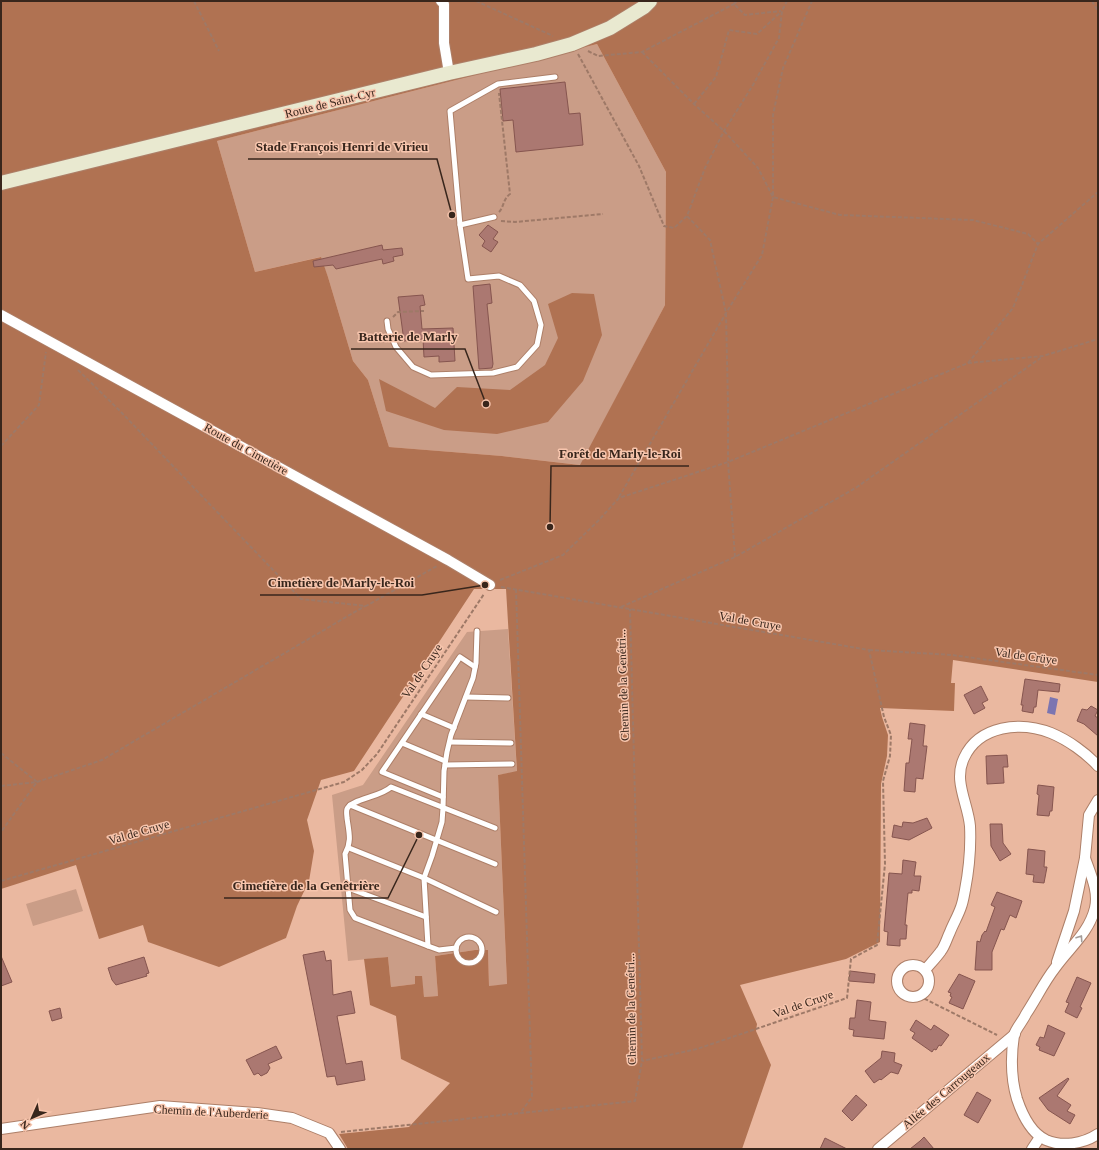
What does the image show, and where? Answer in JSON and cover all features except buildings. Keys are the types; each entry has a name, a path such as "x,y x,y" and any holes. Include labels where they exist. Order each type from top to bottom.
{"main road":[{"name":"Route de Saint-Cyr","path":"1,183 449,73 536,54 572,44 610,28 644,7 650,1"}],"street":[{"path":"441,1 444,4 444,43 449,73"},
{"name":"Route du Cimetière","path":"1,315 448,560 490,585"},
{"path":"925,970 941,951 961,907 969,866 970,826 959,781 963,758 970,748 978,739 999,729 1016,727 1034,728 1051,733 1069,742 1098,766"},
{"path":"1055,968 1074,911 1085,858 1089,815 1098,800"},
{"path":"1085,858 1094,886 1095,906 1090,923 1077,943 1055,968 1011,1037 1012,1065 1016,1094 1020,1107 1026,1119 1040,1137 1057,1146 1075,1144 1090,1139 1098,1134"},
{"path":"916,965 925,970 929,978 927,990 919,996 907,996 898,987 897,976 905,966 916,965"},
{"name":"Allée des Carrougeaux","path":"878,1149 1011,1037"},
{"name":"Chemin de l'Auberderie","path":"1,1129 160,1106 256,1113 292,1118 330,1133"},
{"path":"330,1133 340,1149"},
{"path":"1032,1149 1040,1137"}],"lane":[{"path":"387,321 388,329 396,347 413,367 430,375 493,373 517,367 537,345 540,325 534,301 520,285 499,276 468,278 460,225 450,111 498,84 555,77"},
{"path":"460,225 494,217"},
{"path":"428,946 424,878 442,822 444,808 443,797 445,763 450,742 473,678 477,631"},
{"path":"443,797 382,772 460,657 475,668"},
{"path":"466,697 508,698"},
{"path":"421,714 454,728"},
{"path":"450,742 511,743"},
{"path":"402,743 445,763 512,764"},
{"path":"456,948 439,950 356,918 350,910 345,854 349,848 350,834 346,814 347,809 350,805 379,795 391,787 495,828"},
{"path":"350,805 495,864"},
{"path":"349,848 424,878 496,912"},
{"path":"348,888 426,917"},
{"path":"471,937 478,941 482,948 477,960 469,962 461,960 458,957 456,948 457,944 463,938 471,937"}],"path":[{"path":"194,1 219,52"},
{"path":"737,1 734,4 745,15 782,11"},
{"path":"572,44 639,166 664,226 674,228 687,216 705,168 724,131 753,85 779,38 782,11 787,1"},
{"path":"490,585 563,555 598,521 618,498 726,313 762,255 773,197 773,115 783,68 812,1"},
{"path":"1092,1 1098,11"},
{"path":"694,104 716,77 729,30 757,34 782,11"},
{"path":"642,52 694,104 724,131 758,168 773,197 840,215 972,220 1028,234 1038,244"},
{"path":"498,84 510,194 505,198 501,209 494,217 499,221 515,222 603,214"},
{"path":"968,364 1013,308 1038,244 1098,192"},
{"path":"687,216 710,240 726,313 728,462 735,557"},
{"path":"387,321 398,312 424,311"},
{"path":"1,446 40,405 48,340"},
{"path":"618,498 728,462 968,364 1043,356 1098,340"},
{"path":"620,607 735,557 857,487 1043,356"},
{"path":"75,368 120,411 301,599 366,606"},
{"path":"1,786 37,782 102,760 366,606 448,560"},
{"name":"Val de Cruye","path":"1,881 344,782 362,770 377,754 490,585 869,650 952,655"},
{"path":"516,589 532,1098 521,1113"},
{"name":"Chemin de la Genétri...","path":"330,1133 635,1101 642,1061 630,609"},
{"name":"Val de Cruye","path":"642,1061 698,1049 847,998 851,959 877,945 885,864 883,782 890,756 891,735 884,717 869,650"},
{"name":"Val de Crüye","path":"952,655 1098,675"},
{"path":"1,753 37,782"},
{"path":"1,832 37,782"},
{"path":"919,996 1011,1037"}],"shaded area":[{"path":"1,1 1098,1 1098,682 953,660 951,683 955,683 954,711 880,708 888,735 887,756 881,784 880,942 846,959 740,985 757,1024 756,1031 771,1065 742,1149 348,1149 339,1134 409,1127 450,1083 401,1059 396,1016 370,1005 364,959 388,957 391,987 415,984 415,976 422,976 424,997 438,996 435,956 475,950 488,950 489,986 507,984 498,775 517,771 506,589 474,589 354,771 321,780 307,820 314,851 309,881 297,906 286,938 219,967 148,942 143,925 99,939 76,865 1,889","holes":["597,44 666,172 665,305 580,465 502,456 389,447 368,380 353,361 321,257 255,272 217,141"]},
{"path":"597,44 666,172 665,305 581,465 502,456 389,447 368,380 353,361 328,277 320,257 255,272 217,141"},
{"path":"572,293 594,294 602,335 583,381 548,422 497,434 444,430 386,411 379,379 435,408 457,387 510,390 545,365 558,338 548,304"},
{"path":"508,629 517,772 498,775 507,985 489,986 488,950 475,950 435,956 438,996 424,997 421,976 415,984 391,987 388,957 348,961 332,795 363,785 467,632"},
{"path":"1050,697 1058,699 1055,715 1047,713"},
{"path":"76,889 83,911 33,926 26,904"}],"place":[{"name":"Stade François Henri de Virieu","path":"452,215"},
{"name":"Batterie de Marly","path":"486,404"},
{"name":"Forêt de Marly-le-Roi","path":"550,527"},
{"name":"Cimetière de Marly-le-Roi","path":"485,585"},
{"name":"Cimetière de la Genêtrière","path":"419,835"}]}
